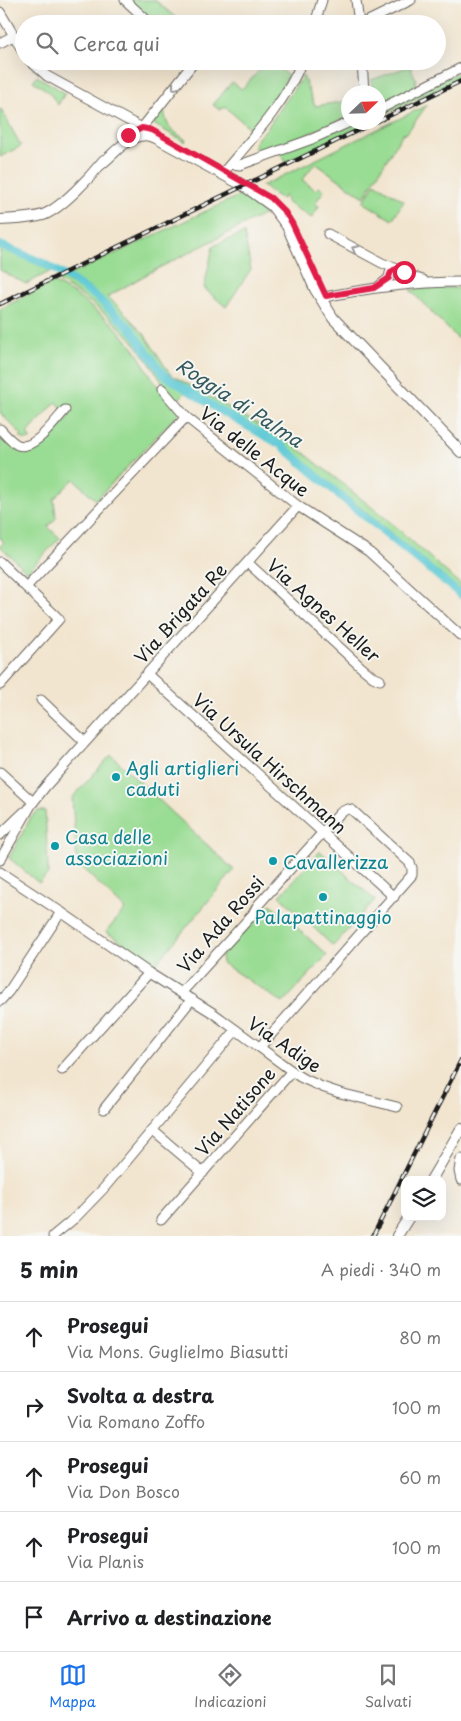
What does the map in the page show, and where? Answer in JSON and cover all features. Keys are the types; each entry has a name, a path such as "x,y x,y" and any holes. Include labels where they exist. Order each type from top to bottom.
{"street":[{"path":"125,0 141,15"},
{"path":"318,15 322,0"},
{"path":"356,0 359,15"},
{"path":"380,15 411,0"},
{"path":"0,12 15,39"},
{"path":"0,43 13,36"},
{"path":"386,106 461,68"},
{"path":"40,70 47,76 142,131 226,170 277,203 292,223 323,297"},
{"path":"0,220 37,216 52,211 62,204 100,165 127,141 142,131 188,70"},
{"path":"226,170 275,107 298,70"},
{"path":"363,70 364,85"},
{"path":"226,170 341,126"},
{"path":"244,147 256,158"},
{"path":"226,170 272,206 284,220 323,297 359,345 461,452"},
{"path":"328,234 382,263 419,280 436,282"},
{"path":"382,263 394,281"},
{"path":"394,281 391,271 401,271"},
{"path":"323,297 378,287 394,281 405,281 401,271"},
{"path":"394,281 461,282"},
{"path":"162,389 186,417"},
{"path":"0,429 16,444 28,446 65,410"},
{"name":"Via delle Acque","path":"26,587 186,417 298,506 368,551 461,636"},
{"name":"Via Brigata Re","path":"1,854 14,827 32,804 85,742 298,506"},
{"path":"0,562 59,618 0,685"},
{"name":"Via Agnes Heller","path":"248,563 362,668 380,680"},
{"name":"Via Ursula Hirschmann","path":"147,674 394,897"},
{"path":"41,700 85,742"},
{"path":"0,772 32,804"},
{"name":"Via Ada Rossi","path":"182,992 344,810 349,809 356,814 411,865 413,872 410,878 394,897"},
{"name":"Via Brigata Re","path":"0,835 14,827"},
{"name":"Via Adige","path":"0,872 149,974 182,992 292,1071 322,1087 397,1107"},
{"path":"260,1047 394,897"},
{"path":"0,1001 9,991 61,912"},
{"path":"62,1070 149,974"},
{"path":"104,1109 192,999"},
{"path":"53,1236 92,1201 236,1030"},
{"name":"Via Natisone","path":"161,1220 292,1071"},
{"path":"433,1176 461,1129"},
{"name":"Via Natisone","path":"152,1130 202,1172"},
{"path":"460,1178 461,1159"},
{"path":"398,1236 407,1221"}],"green space":[{"path":"130,0 155,0 172,15 148,15"},
{"path":"260,70 281,70 288,76 252,130 225,107 220,110 213,105 232,82 242,89"},
{"path":"399,70 412,70 416,79 415,87 386,100 386,85 372,85 371,80"},
{"path":"461,71 461,78 386,114 386,107"},
{"path":"37,76 65,93 58,105 49,92 33,81"},
{"path":"303,76 315,106 341,102 341,120 258,151 254,145"},
{"path":"427,105 406,134 403,133 364,197 315,163 302,180 316,190 319,187 324,191 315,203 319,206 312,218 286,202 287,198 284,196 282,199 262,186 376,130 386,130 386,125"},
{"path":"164,106 167,123 172,130 186,140 185,142 155,125 154,118"},
{"path":"0,109 21,146 0,157"},
{"path":"341,128 341,130 353,130 286,162 279,152"},
{"path":"375,183 404,201 392,220 363,202"},
{"path":"247,192 269,212 149,273 107,297 145,335 170,374 293,444 389,521 461,585 461,591 284,445 240,421 167,375 132,327 106,302 66,275"},
{"path":"244,233 251,269 226,307 204,288 213,246"},
{"path":"0,249 19,255 51,271 26,284 0,270"},
{"path":"60,277 95,299 112,314 134,337 163,377 187,391 177,401 141,351 122,329 91,303 55,279"},
{"path":"53,282 76,295 114,325 135,350 156,384 180,412 96,500 74,479 54,499 56,518 48,527 60,538 27,572 0,546 4,542 0,538 0,435 10,445 22,452 36,450 49,440 70,415 56,402 27,434 31,439 25,440 20,437 22,435 0,412 0,309"},
{"path":"461,288 461,342 410,290"},
{"path":"111,755 234,870 156,964 106,932 125,909 77,863 72,798"},
{"path":"38,811 45,811 48,866 48,874 39,883 9,858 31,817"},
{"name":"Palapattinaggio","path":"320,851 375,900 333,946 280,896"},
{"path":"271,904 327,955 283,1003 222,963 221,956"}],"waterway":[{"name":"Roggia di Palma","path":"0,245 43,263 99,299 131,329 164,375 219,410 281,445 461,595"}],"railway":[{"path":"386,117 461,81"},
{"path":"0,304 359,130"},
{"path":"373,1236 461,1060"}],"place":[{"name":"Agli artiglieri caduti","path":"116,777"},
{"name":"Casa delle associazioni","path":"55,846"},
{"name":"Cavallerizza","path":"273,861"},
{"name":"Palapattinaggio","path":"323,897"}],"route":[{"path":"128,135 142,128 148,128 271,198 285,212 292,223 314,274 326,296 378,287 389,278 393,270 400,269 404,272"}]}
